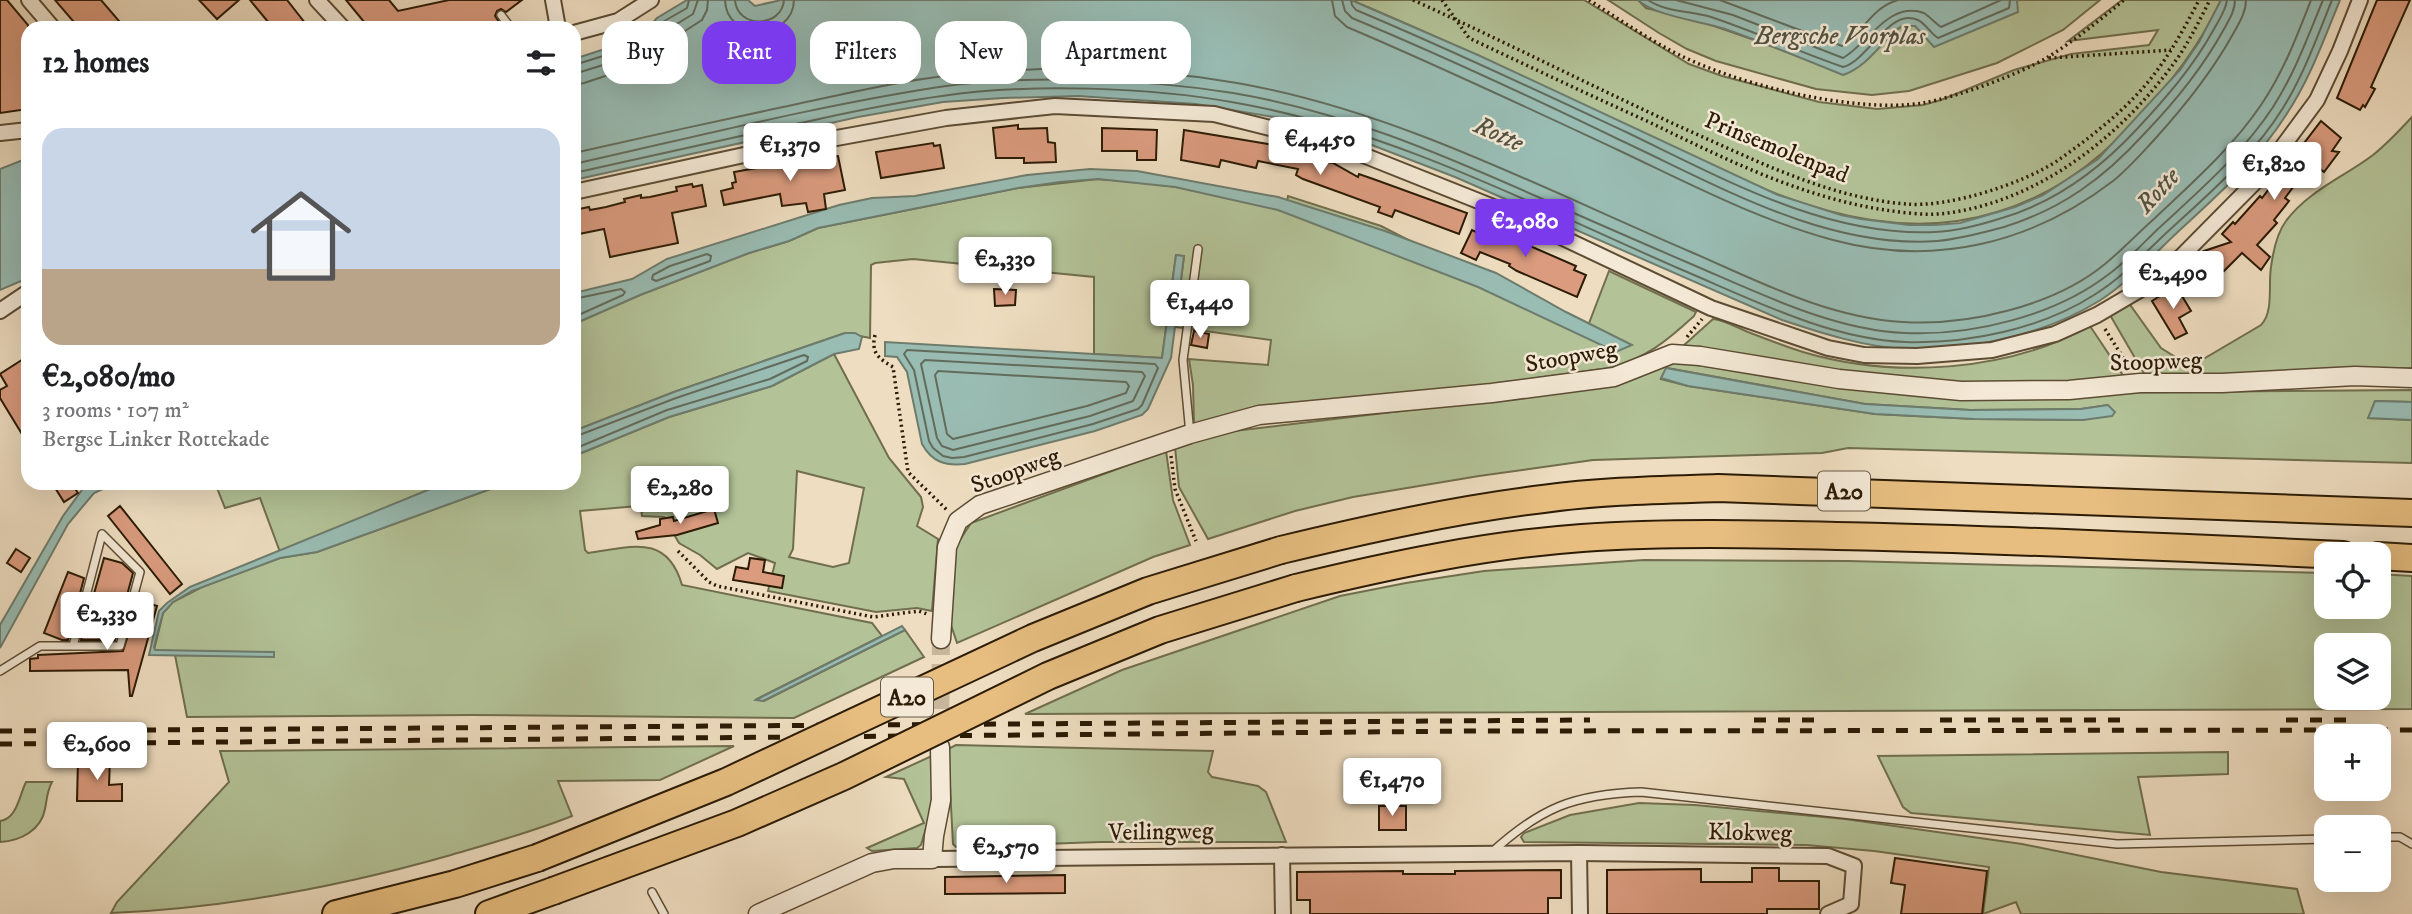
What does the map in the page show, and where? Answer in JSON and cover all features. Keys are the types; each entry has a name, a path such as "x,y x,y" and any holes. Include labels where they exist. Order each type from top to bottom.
{"highway":[{"name":"A20","path":"337,914 455,884 537,858 726,782 1033,638 1148,591 1281,551 1376,527 1542,499 1616,491 1718,488 2412,513"},
{"name":"A20","path":"489,914 737,823 844,776 1048,676 1160,630 1296,588 1436,556 1568,540 1726,533 2017,541 2314,554"},
{"path":"2391,557 2412,558"}],"street":[{"path":"29,0 47,21"},
{"path":"317,0 336,21"},
{"path":"553,0 557,21"},
{"path":"581,31 618,21 651,0"},
{"path":"581,190 744,155 946,118 1055,106 1214,114 1338,145 1521,218 1711,308 1828,348 1864,355 1904,356 1992,350 2055,334 2097,315 2143,288 2171,267 2261,176 2317,100 2360,0"},
{"path":"0,133 21,131"},
{"path":"0,311 21,297"},
{"name":"Stoopweg","path":"941,631 947,547 958,521 980,505 1190,434 1259,415 1492,393 1614,377 1672,355 1700,356 1839,379 1961,391 2069,390 2140,383 2222,383 2355,376 2412,378"},
{"path":"932,859 940,800 940,747"},
{"path":"1579,853 1580,914"},
{"name":"Veilingweg","path":"758,914 873,863 894,859 1579,853"},
{"name":"Klokweg","path":"1579,853 1828,856 1854,866 1851,904 1828,914"},
{"path":"1282,855 1283,914"}],"lane":[{"path":"502,15 506,21"},
{"path":"1190,434 1183,360 1198,249"},
{"path":"0,671 40,646 74,646 120,646 140,572 102,534 74,646"},
{"path":"1490,853 1513,832 1561,803 1606,793 1641,792 2117,844 2314,839"},
{"path":"2391,837 2400,837 2412,844"},
{"path":"652,892 664,914"}],"path":[{"name":"Prinsemolenpad","path":"1413,0 1664,119 1790,174 1858,197 1908,205 1953,201 2007,184 2055,162 2099,128 2142,89 2173,50 2199,0"},
{"path":"1442,0 1469,38 1677,136 1805,191 1865,207 1907,213 1947,213 1992,203 2063,170 2089,152 2144,99 2178,57 2210,0"},
{"name":"Prinsemolenpad","path":"1589,0 1667,49 1709,68 1781,90 1835,101 1881,105 1923,103 1986,85 2047,58 2124,0"},
{"path":"2047,58 2173,50"},
{"path":"1672,355 1711,308"},
{"path":"2097,315 2140,383"},
{"path":"874,335 873,351 878,358 893,367 908,472 958,521"},
{"path":"1170,441 1175,489 1196,541"},
{"path":"677,551 709,582 717,586 873,617 924,612 941,631"}],"green space":[{"path":"1351,0 1584,0 1689,64 1722,76 1819,102 1877,109 1923,105 1941,100 2014,70 2071,54 2149,45 2158,30 2068,41 2122,0 2221,0 2182,66 2117,139 2087,166 2054,188 1997,212 1948,222 1900,223 1852,217 1759,187"},
{"path":"1608,0 1638,0 1646,8 1697,20 1780,49 1886,39 1902,26 1915,26 1922,32 2017,12 2017,0 2100,0 2063,30 1997,63 1909,91 1872,95 1816,89 1716,61 1687,49"},
{"path":"2412,117 2412,368 2146,377 2110,315 2128,302 2161,348 2177,358 2205,358 2261,325 2268,313 2274,249 2286,221 2305,201 2378,151"},
{"path":"1098,179 1144,183 1240,199 1285,212 1288,196 1381,226 1586,331 1609,271 1696,312 1655,348 1610,368 1194,425 1189,359 1268,365 1271,340 1175,327 1184,256 1176,255 1162,358 1094,354 1094,277 913,259 871,265 870,338 845,333 674,392 581,428 581,321 640,295 818,228 1018,188"},
{"path":"1713,319 1803,352 1838,361 1912,368 1986,362 2023,353 2090,326 2124,377 2021,387 1970,388 1805,370 1682,347"},
{"path":"834,354 889,458 921,497 923,507 917,526 938,539 932,611 917,608 876,612 768,591 775,563 748,553 717,569 679,543 664,517 642,516 638,506 580,511 585,550 588,553 646,547 657,550 667,557 675,568 682,585 872,623 882,636 757,699 764,701 905,630 924,657 794,718 472,715 187,717 175,655 274,656 154,650 163,613 173,602 204,586 280,558 317,552 488,490 581,490 581,453 669,417 772,386","holes":["797,471 864,488 849,563 833,567 789,557 793,549"]},
{"path":"1664,360 1930,397 1944,394 2412,390 2412,402 2375,401 2369,418 2412,420 2412,463 1848,448 1822,453 1593,460 1353,497 1295,511 1208,539 1179,487 1175,447 1234,431 1543,394","holes":["1667,368 1865,404 1970,410 2081,409 2108,405 2083,420 1975,419 1875,414 1688,386 1661,379"]},
{"path":"1166,451 1173,500 1190,545 1153,557 957,643 951,625 956,546 971,523"},
{"path":"218,490 428,490 280,552 260,498 225,508"},
{"path":"1644,560 1848,561 2314,573 2314,619 2391,619 2391,575 2412,576 2412,709 2391,709 2391,633 2314,633 2314,709 1025,714 1122,670 1340,596 1484,571"},
{"path":"956,745 1213,751 1208,772 1212,777 1258,786 1266,792 1286,842 1100,842 956,847 953,844 948,749"},
{"path":"734,746 660,780 558,781 572,816 451,855 367,877 283,894 198,906 111,913 117,902 229,782 220,751"},
{"path":"2228,752 2228,774 2138,777 2150,835 1911,813 1903,807 1878,756"},
{"path":"936,754 935,797 921,845 917,848 872,851 867,848 924,823 904,779 886,777"},
{"path":"26,782 52,782 43,816 29,833 0,842 0,821 14,811"},
{"path":"1639,803 1695,805 1845,819 2022,844 2161,872 2297,889 2304,914 2021,914 2016,902 1983,914 1989,867 1874,851 1806,845 1524,842 1521,837 1524,833 1570,815"}],"water":[{"name":"Rotte","path":"687,0 748,0 755,6 781,0 1351,0 1478,55 1778,195 1861,219 1934,225 1960,223 2015,207 2043,195 2098,159 2180,70 2199,42 2221,0 2340,0 2309,73 2275,131 2224,188 2121,285 2078,313 2030,332 1980,344 1930,349 1890,348 1859,342 1782,320 1455,177 1364,142 1279,118 1196,104 1078,96 943,102 858,117 581,178 581,57 602,50 602,84 688,84 688,21 654,21"},
{"name":"Bergsche Voorplas","path":"1638,0 2017,0 2018,12 1934,47 1915,26 1902,26 1865,61 1843,75 1725,29 1655,10"},
{"path":"21,161 21,281 0,290 0,169"},
{"path":"1090,169 1137,171 1278,197 1385,231 1496,273 1632,345 1616,352 1478,287 1278,210 1175,187 1098,179 1018,188 818,228 640,295 581,321 581,291 632,279 667,259 839,205 872,198 915,196 1027,175"},
{"path":"1176,255 1184,256 1171,358 1148,409 1142,415 1095,431 965,464 940,462 926,450 922,444 907,372 897,357 885,356 885,342 1162,358"},
{"path":"845,333 855,333 862,337 859,349 834,354 772,386 669,417 581,453 581,428 674,392"},
{"path":"1666,368 1865,404 1970,410 2081,409 2108,405 2115,412 2112,416 2083,420 1975,419 1875,414 1688,386 1661,378"},
{"path":"2375,401 2412,402 2412,420 2368,418"},
{"path":"82,490 101,490 94,493 68,524 0,648 0,625 63,516"},
{"path":"428,490 488,490 317,552 280,558 192,591 173,602 163,613 154,647 155,650 274,652 274,657 149,655 159,611 190,587"},
{"path":"902,626 905,630 763,701 756,700"}],"building":[{"path":"0,0 7,0 25,21 21,21 21,110 0,113"},
{"path":"55,0 101,0 119,21 73,21"},
{"path":"199,0 239,0 217,19"},
{"path":"250,0 287,0 304,21 267,21"},
{"path":"346,0 389,0 398,11 449,0 522,0 506,12 501,9 497,11 495,16 498,21 363,21"},
{"path":"2377,0 2410,0 2371,87 2375,89 2365,107 2363,105 2360,110 2337,98"},
{"path":"2321,121 2341,138 2332,151 2339,152 2324,172 2312,162 2285,198 2289,201 2274,220 2277,223 2257,245 2270,257 2261,270 2242,253 2224,271 2204,251 2231,242 2222,234 2233,222 2235,224 2260,196 2262,198"},
{"path":"1018,125 1018,129 1047,128 1048,142 1055,143 1056,162 1024,163 1024,158 996,158 993,128"},
{"path":"1102,128 1157,130 1156,160 1137,160 1137,151 1102,151"},
{"path":"1184,130 1268,144 1311,158 1315,156 1317,160 1333,163 1358,177 1359,174 1467,213 1459,234 1395,210 1392,217 1378,212 1380,207 1303,179 1296,175 1298,169 1258,161 1256,168 1221,160 1219,167 1181,160"},
{"path":"933,143 934,146 940,145 944,168 881,178 876,152"},
{"path":"829,155 838,156 845,190 824,194 826,209 808,212 806,203 782,206 780,194 724,205 721,191 733,188 732,183 736,182 734,172"},
{"path":"702,185 706,206 672,213 678,243 610,257 604,229 581,234 581,209 589,207 590,210 625,202 624,199 641,195 641,198 677,191 676,187"},
{"path":"1493,223 1516,233 1514,239 1576,266 1574,270 1586,275 1577,297 1480,252 1476,260 1461,253 1472,230 1487,237"},
{"path":"2176,286 2191,311 2179,318 2187,333 2175,339 2152,301"},
{"path":"994,289 1016,290 1015,305 995,306"},
{"path":"1194,331 1209,334 1207,348 1191,345"},
{"path":"21,360 21,432 0,398 0,390 7,386 0,374"},
{"path":"56,490 76,490 78,493 64,502"},
{"path":"120,506 182,584 170,594 108,516"},
{"path":"714,509 718,523 677,535 638,539 636,532 660,525 660,519 673,517 674,521"},
{"path":"16,549 30,558 21,572 7,563"},
{"path":"104,558 122,563 133,573 115,640 81,640"},
{"path":"750,558 765,560 763,572 784,576 782,588 733,580 736,567 748,569"},
{"path":"68,572 84,578 68,640 62,640 44,633"},
{"path":"139,601 157,606 132,696 128,670 30,671 30,659 38,658 38,655 123,651"},
{"path":"78,760 110,760 109,785 122,784 122,801 77,801"},
{"path":"1379,806 1406,806 1406,830 1379,830"},
{"path":"1895,858 1987,871 1982,914 1901,914 1905,885 1891,883"},
{"path":"1752,868 1779,868 1779,881 1819,881 1819,909 1767,909 1767,914 1607,914 1607,870 1701,869 1701,882 1752,882"},
{"path":"1561,870 1561,898 1548,898 1548,914 1310,914 1310,900 1297,900 1297,872 1403,871 1403,874 1455,874 1455,871"},
{"path":"1065,875 1065,893 945,894 945,877"}],"tunnel":[{"path":"940,736 941,639"}],"railway":[{"path":"0,731 1590,720"},
{"path":"1754,720 1824,720"},
{"path":"1940,720 2122,720"},
{"path":"2286,720 2346,720"},
{"path":"0,744 1477,731 2412,730"}]}
